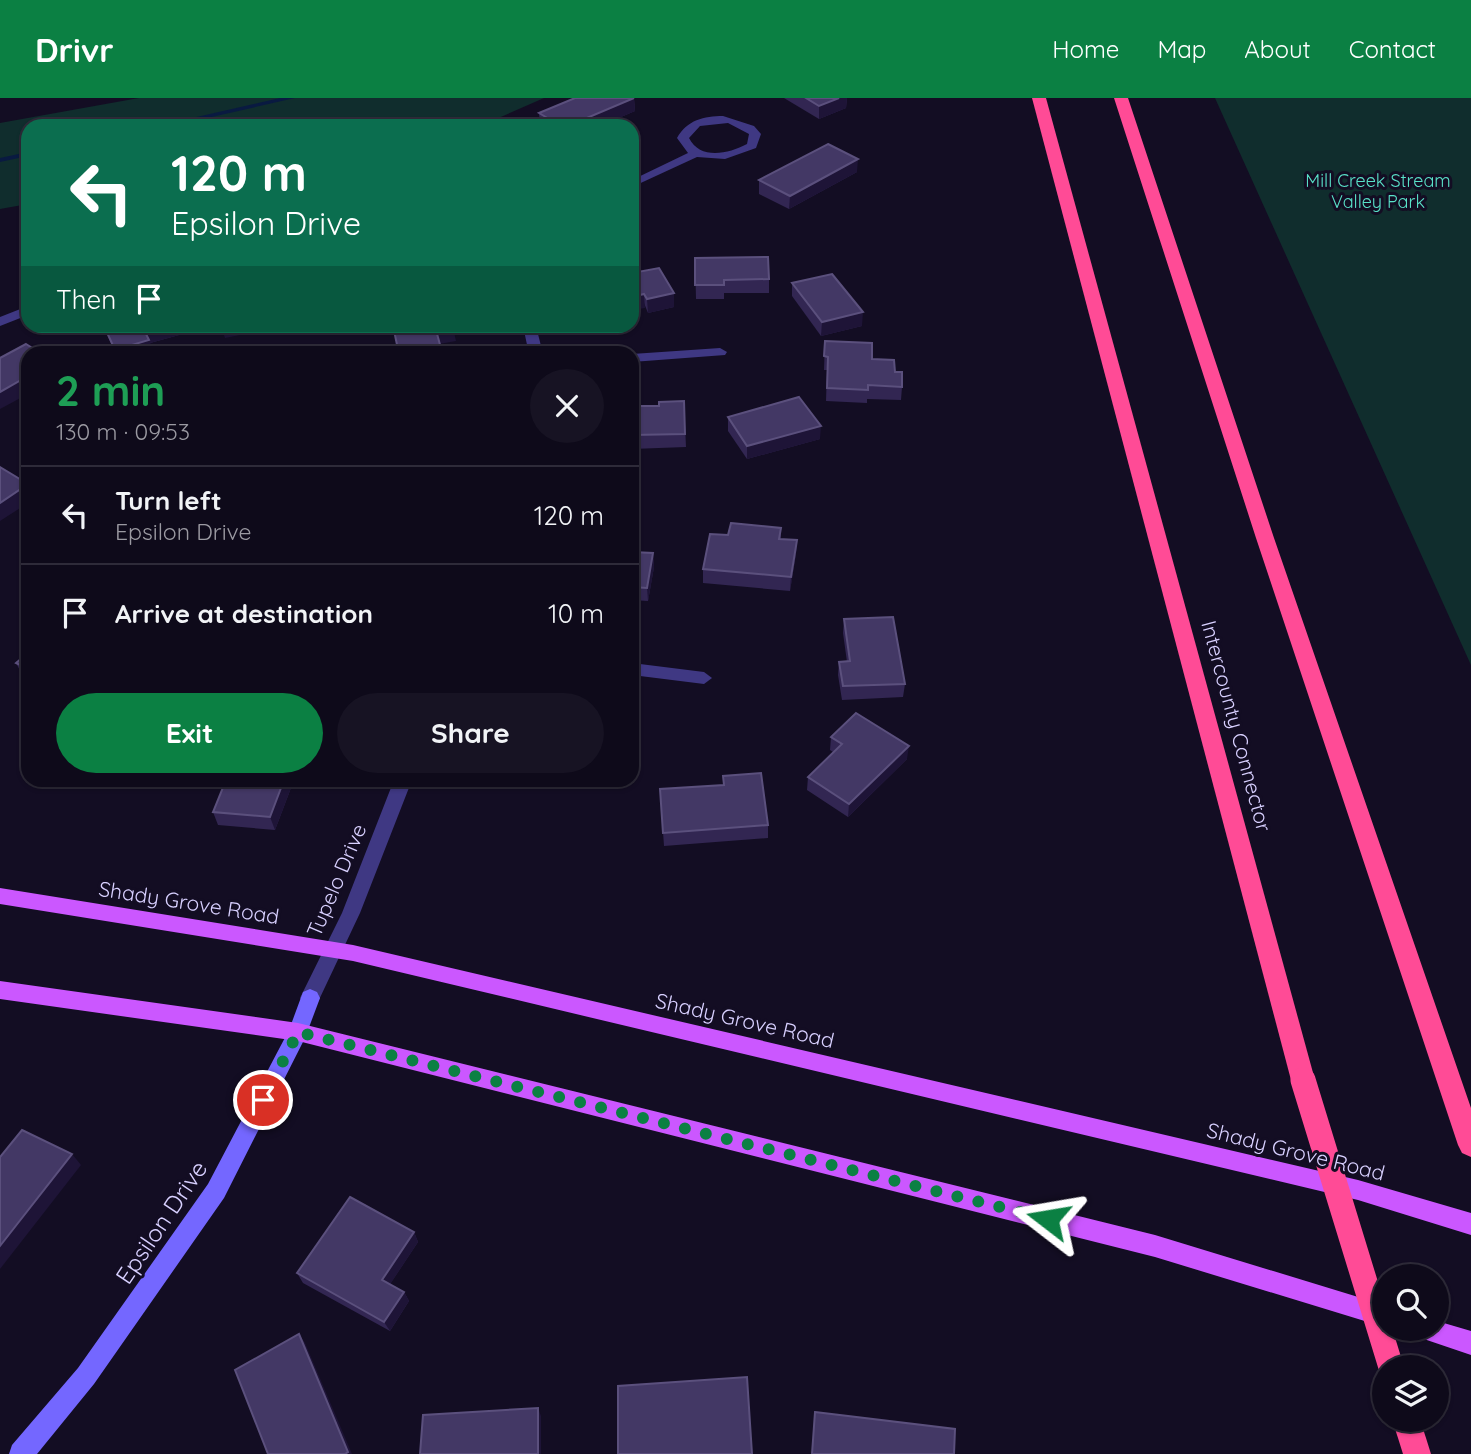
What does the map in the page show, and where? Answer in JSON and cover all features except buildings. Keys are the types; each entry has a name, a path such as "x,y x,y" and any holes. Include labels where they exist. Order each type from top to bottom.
{"highway":[{"name":"Intercounty Connector","path":"1039,98 1304,1080 1387,1355"},
{"path":"1121,98 1265,538 1467,1135"},
{"path":"1410,1432 1417,1454"}],"main road":[{"name":"Shady Grove Road","path":"0,896 331,950 1345,1187 1471,1224"},
{"path":"0,990 298,1032 1155,1246 1372,1312"},
{"path":"1449,1336 1471,1343"}],"street":[{"path":"639,181 697,153 721,157 734,155 752,146 755,134 750,128 730,121 698,123 690,127 683,138 689,149 697,153"},
{"path":"0,322 21,313"},
{"path":"639,358 720,352"},
{"path":"639,670 704,678"},
{"name":"Tupelo Drive","path":"310,998 351,913 400,787"},
{"name":"Epsilon Drive","path":"21,1454 86,1376 216,1191 298,1032 310,998"}],"green space":[{"path":"139,98 544,98 496,119 22,119"},
{"name":"Mill Creek Stream Valley Park","path":"1215,98 1471,98 1471,665"},
{"path":"21,119 21,205 0,209 0,123"}],"waterway":[{"path":"194,119 291,98"},
{"path":"0,160 21,156"}],"route":[{"path":"263,1100 298,1032 1048,1219"}]}
